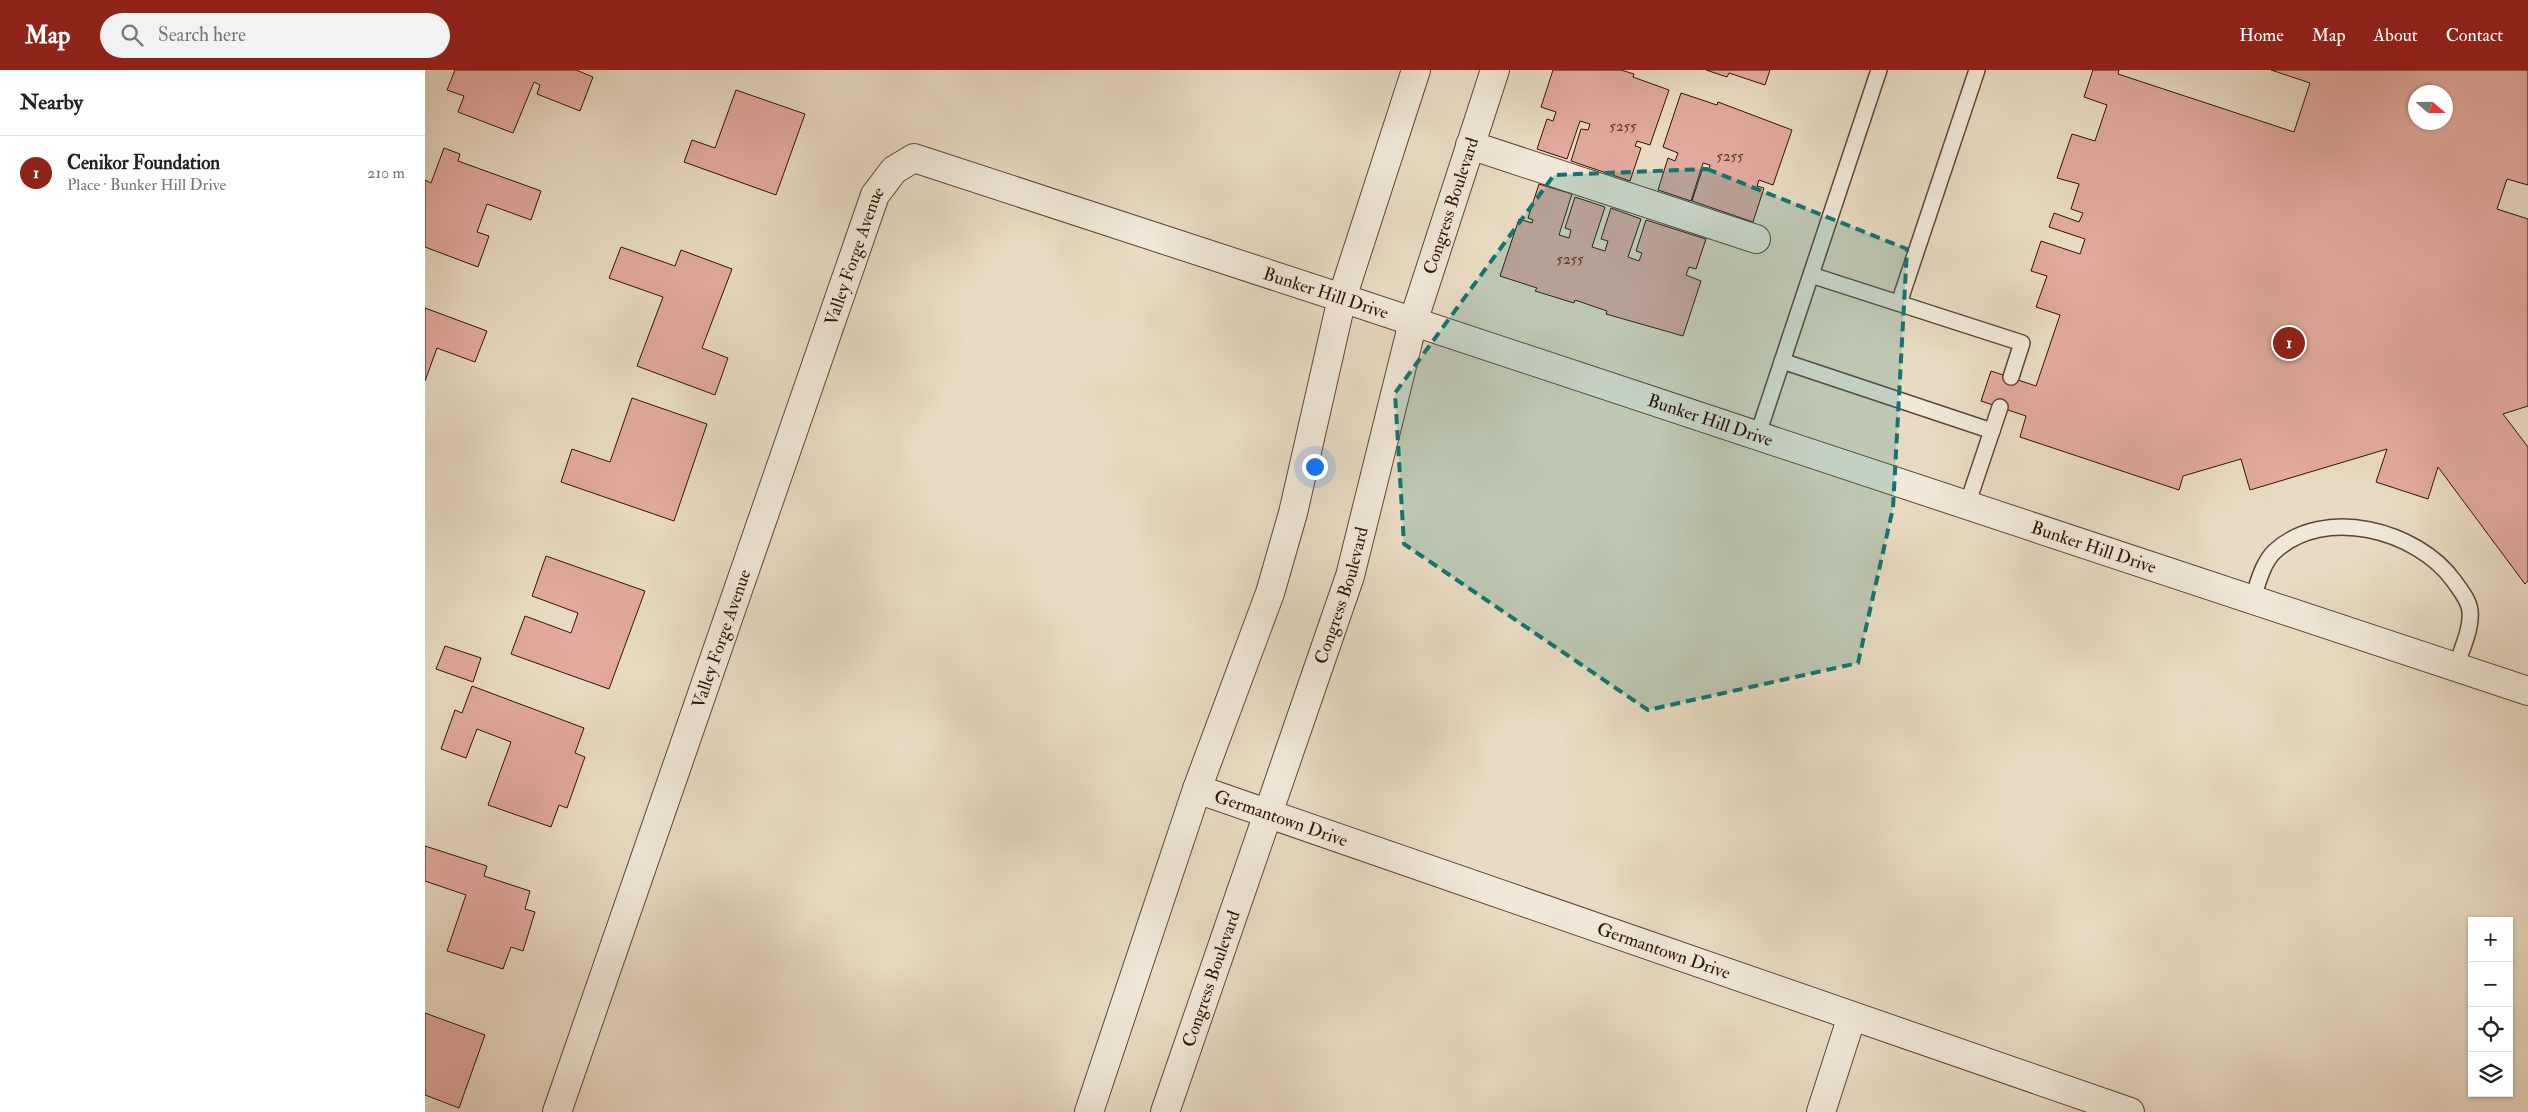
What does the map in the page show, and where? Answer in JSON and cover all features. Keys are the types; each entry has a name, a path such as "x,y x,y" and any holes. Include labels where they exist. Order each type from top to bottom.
{"street":[{"path":"1089,1112 1197,789 1270,593 1293,514 1342,298 1416,70"},
{"name":"Congress Boulevard","path":"1165,1112 1350,576 1413,322 1495,70"},
{"path":"1470,145 1756,239"},
{"name":"Bunker Hill Drive","path":"894,170 914,158 2528,691"},
{"name":"Valley Forge Avenue","path":"557,1112 875,195 894,170"},
{"name":"Germantown Drive","path":"1197,789 2130,1112"},
{"path":"1821,1112 1852,1016"}],"lane":[{"path":"1757,437 1879,70"},
{"path":"1899,303 1977,70"},
{"path":"1811,275 2022,343 2011,378"},
{"path":"1782,361 1992,431"},
{"path":"1967,506 2000,408"},
{"path":"2252,600 2265,565 2274,552 2288,542 2317,530 2354,528 2386,533 2411,543 2428,554 2447,572 2463,594 2470,611 2468,629 2456,667"}],"highlighted area":[{"path":"1707,169 1907,249 1893,508 1858,663 1648,710 1404,544 1395,393 1554,175"}],"building":[{"path":"455,70 576,70 593,77 580,111 537,94 540,85 534,82 513,133 458,112 464,96 447,90"},
{"path":"1553,70 1621,70 1634,74 1633,77 1669,90 1650,145 1637,141 1635,146 1641,148 1630,181 1571,161 1581,129 1588,130 1590,124 1580,121 1567,159 1537,149 1547,119 1553,121 1556,112 1541,107"},
{"path":"1706,70 1770,70 1765,85 1729,73 1727,77"},
{"path":"2093,70 2119,70 2118,74 2294,132 2310,83 2271,70 2528,70 2528,185 2507,179 2497,209 2528,219 2528,406 2503,414 2528,447 2528,581 2525,584 2438,467 2428,499 2376,482 2387,449 2250,490 2241,459 2183,476 2179,490 2020,437 2026,416 1981,401 1991,371 2036,386 2060,315 2036,307 2047,276 2031,271 2041,241 2080,254 2085,239 2049,227 2054,213 2079,222 2083,213 2071,209 2079,184 2057,178 2072,134 2095,141 2107,105 2084,97"},
{"path":"736,90 805,114 776,195 684,162 692,140 715,148"},
{"path":"1681,93 1717,105 1718,102 1792,130 1773,185 1759,180 1757,186 1764,188 1753,222 1692,201 1703,167 1709,170 1710,165 1703,163 1691,201 1658,190 1668,158 1675,161 1678,153 1663,147"},
{"path":"444,148 460,154 458,161 541,191 531,220 487,204 477,232 489,236 478,267 425,247 425,180 431,183"},
{"path":"1539,184 1572,194 1559,235 1569,238 1571,230 1565,228 1575,197 1605,207 1592,247 1605,251 1608,241 1601,239 1611,208 1641,219 1628,257 1639,261 1642,253 1636,251 1646,220 1706,239 1696,269 1689,267 1686,275 1701,281 1683,336 1606,314 1607,311 1575,300 1574,303 1535,291 1537,288 1500,276 1519,219 1532,223 1533,220 1528,218"},
{"path":"621,247 675,266 681,250 732,269 702,348 728,358 715,395 637,366 663,297 609,278"},
{"path":"425,308 487,331 475,362 437,348 425,381"},
{"path":"632,398 707,424 674,521 561,482 572,449 610,462"},
{"path":"546,556 645,591 609,689 511,654 525,616 571,633 578,613 532,596"},
{"path":"445,646 481,658 473,682 436,669"},
{"path":"472,686 584,728 575,753 585,757 567,808 559,805 551,827 488,805 511,742 477,729 466,758 441,749 455,710 462,713"},
{"path":"425,846 487,866 484,876 530,891 525,909 535,912 523,951 511,947 503,969 447,951 466,895 425,881"},
{"path":"425,1013 485,1035 459,1108 425,1095"}],"place":[{"name":"Cenikor Foundation","path":"2289,343"}]}
